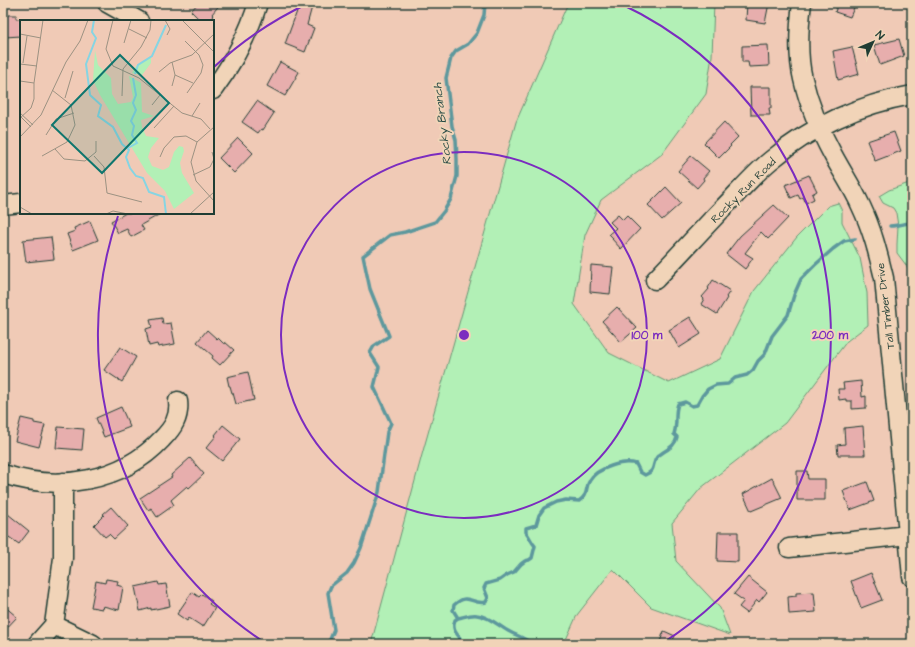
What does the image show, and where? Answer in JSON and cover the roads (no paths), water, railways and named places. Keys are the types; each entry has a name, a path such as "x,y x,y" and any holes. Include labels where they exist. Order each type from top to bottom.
{"street":[{"path":"107,3 137,20"},
{"path":"214,87 219,70 245,40 258,3"},
{"name":"Tall Timber Drive","path":"802,3 800,49 802,77 808,100 819,128 860,204 869,224 878,251 884,278 912,578"},
{"name":"Rocky Run Road","path":"655,280 749,181 770,161 794,143 819,128 865,107 912,95"},
{"path":"3,205 20,203"},
{"path":"3,474 26,479 63,482 83,480 105,475 124,468 157,445 175,424 178,415 178,402"},
{"path":"37,644 54,625 62,558 63,482"},
{"path":"789,548 908,535"},
{"path":"54,625 93,644"}],"waterway":[{"name":"Rocky Branch","path":"328,644 334,630 328,593 331,586 347,573 354,563 361,548 379,492 387,432 391,423 374,387 379,367 370,353 374,346 389,336 370,289 363,256 390,235 405,232 435,222 451,199 457,176 457,159 456,140 452,126 446,78 451,58 456,51 468,44 477,33 484,15 485,3"},
{"path":"890,226 912,223"},
{"path":"459,644 460,638 455,632 454,628 455,620 458,618 453,610 454,605 463,599 481,603 486,602 488,598 484,588 486,584 500,580 514,572 525,561 532,558 535,546 526,532 526,528 536,525 539,515 544,508 556,502 566,500 579,501 585,496 588,483 593,476 611,466 631,463 636,464 640,472 645,475 649,473 657,457 672,446 676,441 677,437 674,434 678,404 685,402 692,406 697,405 708,389 716,385 728,384 735,378 747,375 753,370 758,361 765,354 772,336 788,315 801,279 833,249 844,241 855,239"},
{"path":"458,618 472,615 481,616 533,644"}]}
